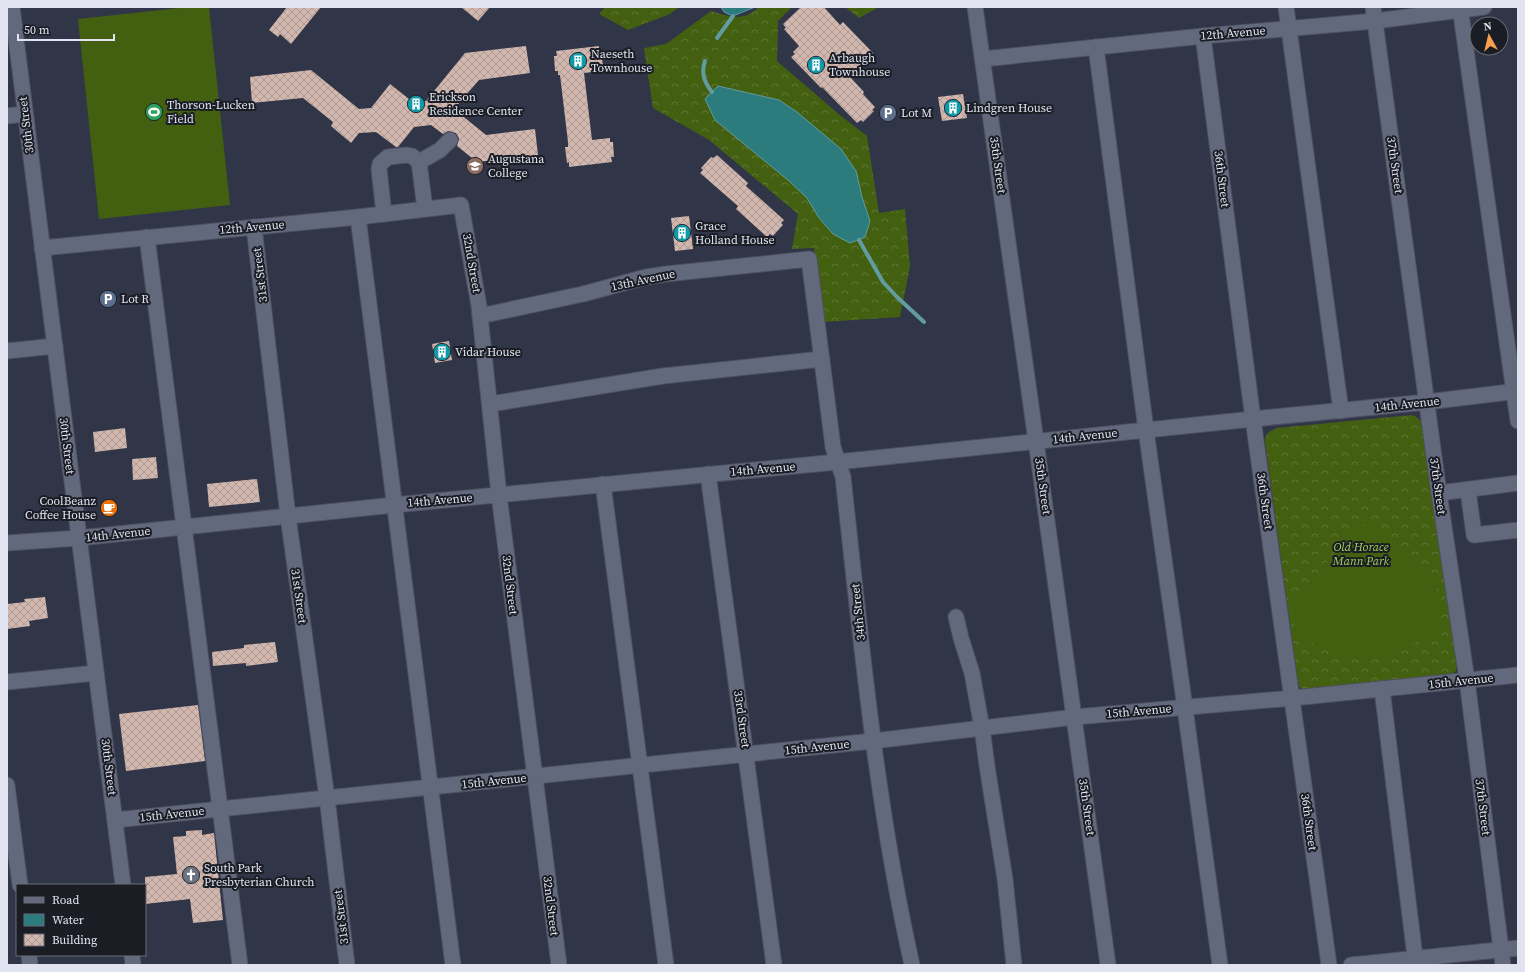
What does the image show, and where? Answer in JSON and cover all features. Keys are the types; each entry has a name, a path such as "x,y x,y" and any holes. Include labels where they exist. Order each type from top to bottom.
{"street":[{"name":"30th Street","path":"12,7 124,884"},
{"name":"35th Street","path":"975,7 1075,717 1108,965"},
{"path":"1286,7 1341,411"},
{"name":"12th Avenue","path":"983,60 1204,36 1288,29 1374,14 1484,7"},
{"path":"1461,8 1516,392 1518,421"},
{"name":"37th Street","path":"1374,14 1439,493 1467,680 1502,958"},
{"name":"36th Street","path":"1204,36 1253,419 1329,965"},
{"path":"1096,47 1146,430 1220,965"},
{"path":"7,116 25,114"},
{"path":"419,162 440,150 450,140"},
{"path":"384,214 379,169 380,164 388,157 407,155 412,156 419,162 425,209"},
{"name":"12th Avenue","path":"42,248 358,217 462,205"},
{"name":"32nd Street","path":"462,205 480,316 498,495 559,965"},
{"path":"358,217 453,965"},
{"name":"31st Street","path":"254,227 288,516 327,798 347,965"},
{"path":"147,237 240,965"},
{"name":"13th Avenue","path":"480,316 583,294 646,277 809,259"},
{"name":"34th Street","path":"809,259 833,447 843,477 873,741 899,904 912,965"},
{"path":"7,351 55,346"},
{"path":"497,403 663,376 822,359"},
{"name":"14th Avenue","path":"7,543 79,538 184,526 837,462 1516,392"},
{"name":"33rd Street","path":"708,474 774,965"},
{"path":"1439,493 1518,483"},
{"path":"603,484 666,965"},
{"path":"1468,490 1474,535 1518,530"},
{"path":"956,617 960,638 972,673 982,728 1004,879 1014,965"},
{"path":"7,682 96,673"},
{"name":"15th Avenue","path":"116,820 873,741 1075,717 1292,698 1518,675"},
{"path":"1382,689 1416,962"},
{"path":"7,785 20,884"},
{"path":"1351,965 1502,958 1518,948"}],"green space":[{"name":"Thorson-Lucken Field","path":"189,7 209,7 230,205 99,219 78,19"},
{"path":"605,7 679,7 670,14 628,30 599,14"},
{"path":"759,7 792,7 778,21 777,61 841,116 867,136 879,213 905,209 910,266 900,317 823,322 814,248 792,249 798,214 709,140 653,108 644,48 666,44 711,11 736,17 748,15"},
{"path":"845,7 879,7 859,18"},
{"name":"Old Horace Mann Park","path":"1412,415 1419,419 1425,431 1457,665 1456,671 1452,674 1305,690 1300,688 1298,682 1265,441 1266,436 1270,431 1277,428"},
{"path":"1368,525 1436,583 1443,627 1399,651 1376,655 1345,655 1309,642 1296,635 1292,606 1356,526"}],"water":[{"path":"721,7 755,7 733,16 724,12"},
{"path":"718,86 779,100 797,112 841,149 856,171 862,197 870,221 865,237 850,243 833,234 819,218 807,198 789,181 715,120 705,99"}],"building":[{"path":"287,7 321,7 291,44 280,34 278,37 269,30"},
{"path":"461,7 490,7 478,21"},
{"path":"801,7 824,7 840,25 843,22 873,53 869,56 871,58 850,77 875,107 872,110 874,111 863,122 861,120 857,123 791,57 795,54 793,52 799,46 784,29 786,28 783,24"},
{"name":"Erickson Residence Center","path":"526,46 530,73 479,80 454,109 486,135 535,129 538,155 477,162 457,146 459,138 456,133 448,131 443,134 431,125 414,127 398,147 376,132 359,133 351,143 331,126 333,122 303,98 252,103 250,77 311,70 359,109 371,108 390,84 414,103 426,101 465,53"},
{"path":"599,46 603,66 600,66 601,71 584,73 592,140 610,138 610,142 613,142 614,157 611,157 612,162 569,167 565,147 568,147 568,142 560,75 558,75 558,71 555,71 554,56 557,56 556,51"},
{"name":"Lindgren House","path":"963,94 967,118 942,121 938,97"},
{"path":"717,155 748,183 746,186 784,220 781,223 783,225 773,236 770,234 767,237 736,209 738,206 700,173 703,170 701,168 711,157 713,158"},
{"name":"Grace Holland House","path":"689,216 693,249 675,251 671,218"},
{"name":"Vidar House","path":"449,341 452,360 435,363 432,344"},
{"path":"125,428 127,448 95,452 93,432"},
{"path":"156,457 158,478 133,480 132,459"},
{"path":"257,479 260,502 209,507 207,484"},
{"path":"45,597 48,618 29,621 30,626 7,629 7,604 25,602 24,599"},
{"path":"275,642 278,662 246,666 246,663 213,666 212,652 244,648 244,645"},
{"path":"198,705 205,761 126,771 119,714"},
{"name":"South Park Presbyterian Church","path":"202,830 202,835 214,833 223,920 193,923 190,899 146,904 145,877 177,874 173,837 186,836 186,831"}],"waterway":[{"path":"717,38 733,16"},
{"path":"705,61 703,70 704,77 712,92"},
{"path":"859,240 883,282 924,322"}],"place":[{"name":"Naeseth Townhouse","path":"578,61"},
{"name":"Arbaugh Townhouse","path":"816,65"},
{"name":"Erickson Residence Center","path":"416,104"},
{"name":"Lindgren House","path":"953,108"},
{"name":"Thorson-Lucken Field","path":"154,112"},
{"name":"Lot M","path":"888,113"},
{"name":"Augustana College","path":"475,166"},
{"name":"Grace Holland House","path":"682,233"},
{"name":"Lot R","path":"108,299"},
{"name":"Vidar House","path":"442,352"},
{"name":"CoolBeanz Coffee House","path":"109,508"},
{"name":"South Park Presbyterian Church","path":"191,875"}]}
